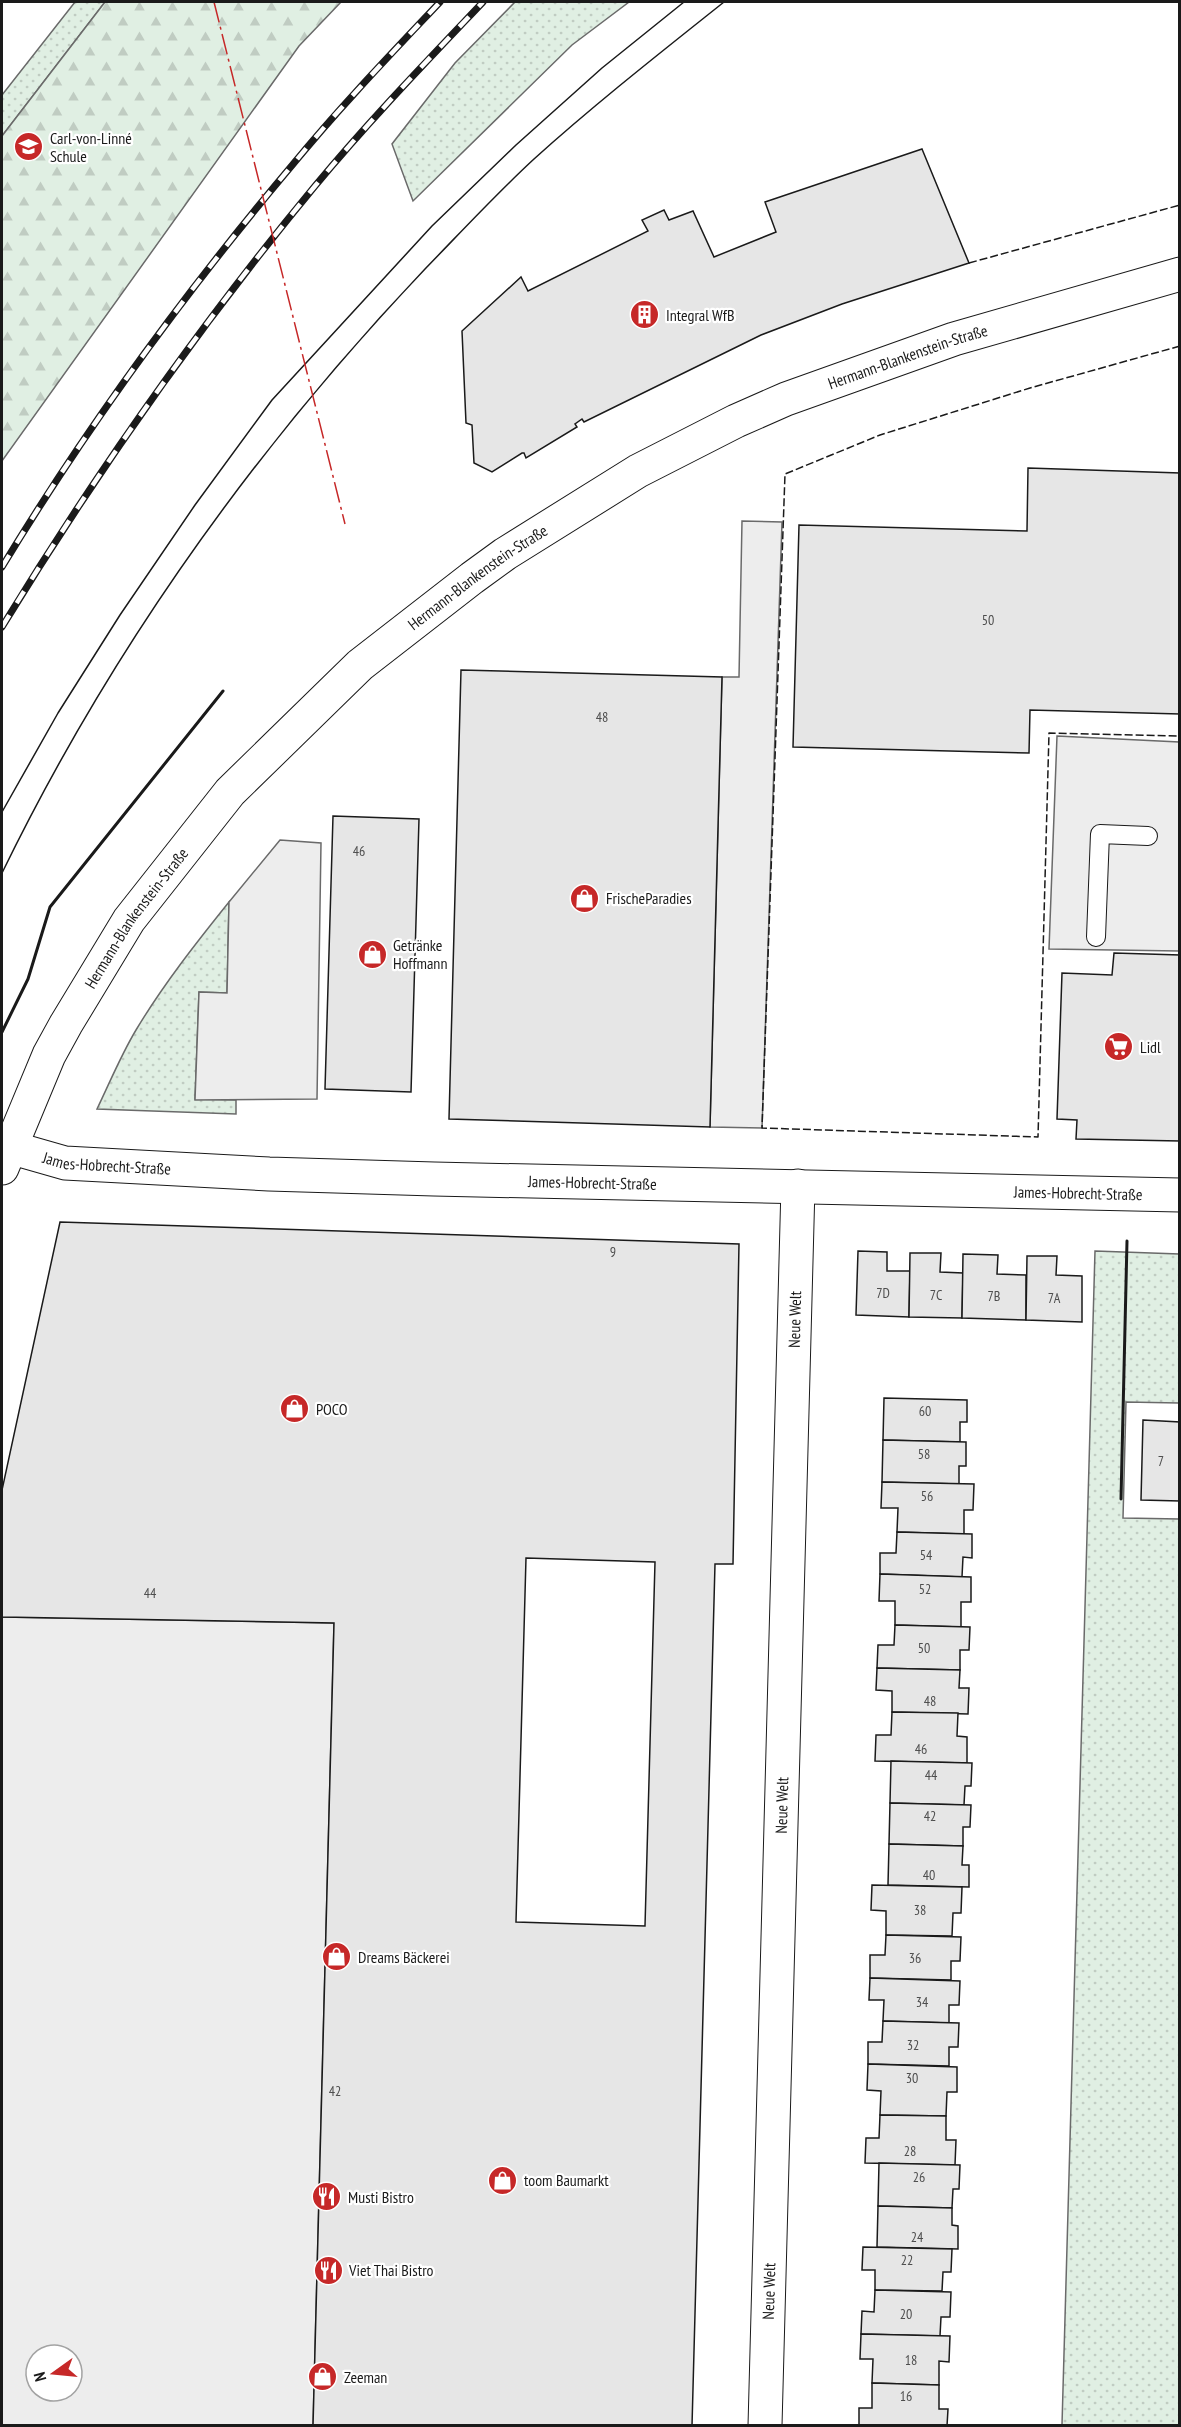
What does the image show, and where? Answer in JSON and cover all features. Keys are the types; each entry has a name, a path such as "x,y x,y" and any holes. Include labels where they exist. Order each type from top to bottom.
{"street":[{"name":"Hermann-Blankenstein-Straße","path":"5,1158 60,1034 129,920 230,792 360,665 485,569 638,471 736,421 786,399 954,339 1179,274"},
{"name":"James-Hobrecht-Straße","path":"5,1158 269,1174 1179,1195"},
{"name":"Neue Welt","path":"765,2426 798,1186"}],"lane":[{"path":"1096,938 1100,834 1148,836"}],"green space":[{"path":"75,2 105,2 2,136 2,95"},
{"path":"105,2 341,2 299,46 2,461 2,136"},
{"path":"515,2 629,2 572,45 413,201 392,144 455,63"},
{"path":"229,902 227,993 199,992 195,1099 236,1100 236,1114 97,1109 125,1049 146,1013 180,964"},
{"path":"1095,1251 1179,1254 1179,1403 1126,1402 1123,1518 1179,1519 1179,2425 1062,2425"}],"shaded area":[{"path":"742,521 782,522 762,1128 710,1127 722,677 739,677"},
{"path":"1057,736 1179,742 1179,951 1049,949"},
{"path":"280,840 321,843 317,1099 195,1100 199,992 227,993 229,902"},
{"path":"2,1617 334,1623 313,2425 2,2425"}],"building":[{"name":"Integral WfB","path":"922,149 969,263 842,304 761,335 584,422 582,419 575,424 577,427 526,458 522,453 492,472 474,463 472,425 466,423 462,331 521,277 528,291 648,231 642,220 664,210 669,220 693,211 714,257 776,232 765,202"},
{"path":"1028,468 1180,473 1180,714 1030,710 1029,753 793,747 799,525 1027,531"},
{"name":"FrischeParadies","path":"461,670 722,677 710,1127 449,1119"},
{"name":"Getränke Hoffmann","path":"333,816 419,819 411,1092 325,1089"},
{"name":"Lidl","path":"1114,953 1180,955 1180,1141 1076,1139 1077,1120 1057,1119 1062,973 1112,975"},
{"path":"60,1222 739,1244 733,1564 715,1564 692,2426 313,2426 334,1623 2,1617 2,1490","holes":["526,1558 655,1562 645,1926 516,1922"]},
{"path":"858,1251 887,1252 887,1271 910,1271 909,1317 856,1315"},
{"path":"910,1253 941,1253 940,1272 963,1273 962,1318 909,1317"},
{"path":"963,1254 998,1255 997,1274 1026,1275 1026,1320 962,1318"},
{"path":"1027,1256 1057,1256 1056,1275 1082,1276 1082,1322 1026,1320"},
{"path":"884,1398 967,1400 967,1422 960,1422 960,1442 883,1440"},
{"path":"1143,1420 1180,1422 1180,1501 1141,1500"},
{"path":"883,1440 966,1442 966,1466 959,1466 959,1484 882,1482"},
{"path":"882,1482 974,1484 973,1510 964,1510 964,1534 897,1532 898,1508 881,1508"},
{"path":"897,1532 972,1534 972,1558 963,1557 962,1577 880,1574 880,1553 896,1553"},
{"path":"880,1574 971,1577 971,1602 961,1602 961,1627 895,1625 895,1601 879,1601"},
{"path":"895,1625 970,1627 969,1650 960,1650 960,1670 877,1668 878,1645 894,1645"},
{"path":"877,1668 960,1670 959,1688 969,1688 968,1714 892,1712 892,1691 876,1690"},
{"path":"892,1712 958,1713 957,1736 967,1737 967,1763 875,1761 876,1735 891,1735"},
{"path":"891,1761 972,1763 971,1786 965,1786 964,1805 890,1803"},
{"path":"890,1803 971,1805 970,1827 963,1827 963,1846 889,1844"},
{"path":"889,1844 963,1846 962,1865 969,1865 969,1887 888,1885"},
{"path":"872,1885 962,1887 961,1913 953,1913 952,1936 886,1935 886,1911 871,1910"},
{"path":"886,1935 961,1937 960,1961 951,1961 951,1980 870,1978 870,1955 885,1955"},
{"path":"870,1978 960,1981 959,2005 949,2005 949,2023 883,2021 884,2000 869,2000"},
{"path":"883,2021 959,2023 958,2047 949,2047 949,2066 868,2064 868,2042 882,2042"},
{"path":"868,2064 957,2067 957,2092 947,2092 946,2116 880,2115 881,2091 867,2090"},
{"path":"880,2115 946,2116 946,2140 956,2140 955,2165 865,2163 866,2138 879,2138"},
{"path":"879,2163 960,2165 959,2189 953,2189 952,2208 878,2206"},
{"path":"878,2206 952,2208 952,2225 958,2226 958,2249 877,2247"},
{"path":"863,2247 952,2249 951,2272 943,2272 942,2291 875,2290 875,2270 862,2270"},
{"path":"875,2290 951,2292 950,2317 941,2317 940,2336 861,2334 862,2311 874,2312"},
{"path":"861,2334 950,2336 949,2362 939,2361 939,2385 872,2383 873,2359 860,2359"},
{"path":"872,2383 939,2385 939,2409 948,2409 947,2426 859,2426 859,2408 872,2408"}],"tram line":[{"path":"2,812 58,713 120,615 195,505 272,400 432,226 516,145 602,68 684,2"},
{"path":"2,873 44,791 138,632 190,555 302,408 362,337 520,172 604,99 724,2"}],"railway":[{"path":"2,567 104,410 177,309 254,211 329,122 440,2"},
{"path":"2,627 112,456 231,292 335,162 483,2"}],"fence":[{"path":"969,263 1180,205"},
{"path":"1180,346 1030,388 880,435 785,474 762,1128 1038,1137 1049,733 1180,736"}],"wall":[{"path":"2,1032 28,979 50,907 223,691"},
{"path":"1121,1499 1127,1241"}],"power":[{"path":"214,2 345,524"}],"place":[{"name":"Carl-von-Linné Schule","path":"29,147"},
{"name":"Integral WfB","path":"645,315"},
{"name":"FrischeParadies","path":"585,898"},
{"name":"Getränke Hoffmann","path":"372,954"},
{"name":"Lidl","path":"1119,1047"},
{"name":"POCO","path":"295,1409"},
{"name":"Dreams Bäckerei","path":"337,1957"},
{"name":"toom Baumarkt","path":"503,2180"},
{"name":"Musti Bistro","path":"327,2197"},
{"name":"Viet Thai Bistro","path":"328,2270"},
{"name":"Zeeman","path":"323,2377"}]}
